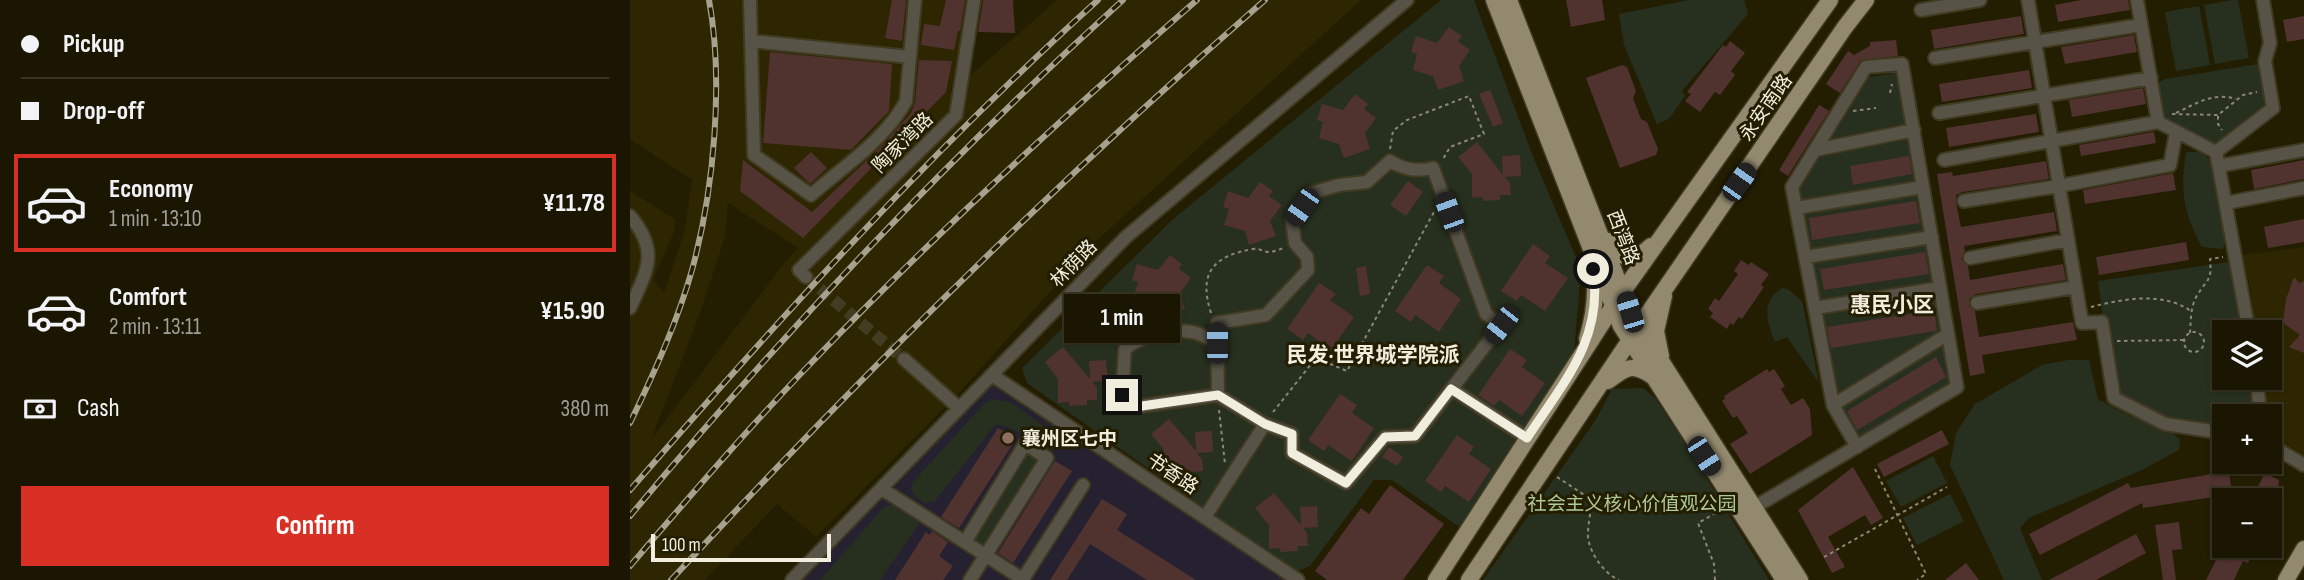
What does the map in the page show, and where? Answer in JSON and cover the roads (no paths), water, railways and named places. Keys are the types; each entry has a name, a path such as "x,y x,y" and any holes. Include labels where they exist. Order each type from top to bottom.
{"main road":[{"name":"西湾路","path":"1494,0 1590,249 1630,342 1658,372 1800,580"},
{"name":"西湾路","path":"1509,0 1630,312 1658,372 1784,580"},
{"name":"永安南路","path":"1436,580 1623,291 1830,0"},
{"name":"永安南路","path":"1469,580 1638,328 1866,0"},
{"path":"1597,224 1619,255 1631,258 1642,254 1667,229"},
{"path":"1582,355 1595,308 1596,288 1590,249"},
{"path":"1598,389 1623,369 1632,367 1658,372 1656,331 1667,286"},
{"path":"2286,580 2304,550"}],"street":[{"path":"750,0 754,155 811,195 885,131 906,101 915,0"},
{"name":"陶家湾路","path":"806,276 799,270 956,115 974,0"},
{"name":"林荫路","path":"792,580 1125,237 1407,0"},
{"path":"1921,10 1980,0"},
{"path":"2028,0 2082,323 2102,322 2114,398 2165,424 2212,431"},
{"path":"2137,0 2158,119 2176,132 2216,152"},
{"path":"2216,152 2273,108 2265,61 2270,43 2263,0"},
{"path":"1936,58 2141,25"},
{"path":"751,41 910,57"},
{"path":"1753,508 1857,447 1957,387 1902,64 1866,67 1792,187 1833,405 1857,447"},
{"path":"1939,113 2151,78"},
{"path":"1944,160 2158,119"},
{"path":"1815,150 1914,130"},
{"path":"1964,201 2170,164 2176,132"},
{"path":"2219,166 2304,150"},
{"path":"2216,152 2247,320"},
{"path":"1217,343 1194,332 1161,334 1136,340 1125,349 1122,395 1135,407 1218,395 1265,424 1292,434 1292,453 1346,483 1385,437 1415,436 1501,325 1486,314 1433,168 1422,171 1408,170 1390,161 1367,182 1311,193 1292,220 1295,243 1307,257 1308,270 1266,314 1217,323 1218,395"},
{"path":"1796,208 1923,187"},
{"path":"2225,203 2304,188"},
{"path":"630,216 640,228 650,253 647,272 630,308"},
{"path":"1805,257 1932,237"},
{"path":"1970,258 2068,240"},
{"path":"1977,303 2076,287"},
{"path":"1815,308 1940,288"},
{"path":"1833,405 1948,334"},
{"path":"904,359 959,408"},
{"name":"书香路","path":"992,375 1298,580"},
{"path":"1451,389 1527,438"},
{"path":"1205,517 1265,424"},
{"path":"965,542 1025,444 1047,458 970,580"},
{"path":"2282,452 2304,466"},
{"path":"882,489 1023,580 1083,485"}],"tunnel":[{"path":"806,277 904,359"}],"railway":[{"path":"630,423 679,309 700,239 711,171 716,100 716,65 709,0"},
{"path":"630,490 742,363 915,177 1098,0"},
{"path":"630,516 747,381 868,249 993,122 1123,0"},
{"path":"630,566 790,385 906,267 1001,176 1197,0"},
{"path":"671,580 814,429 960,282 1110,139 1265,0"}],"place":[{"name":"襄州区七中","path":"1008,438"}],"district":[{"name":"惠民小区","path":"1892,305"},
{"name":"民发·世界城学院派","path":"1373,355"}],"park label":[{"name":"社会主义核心价值观公园","path":"1632,503"}]}
